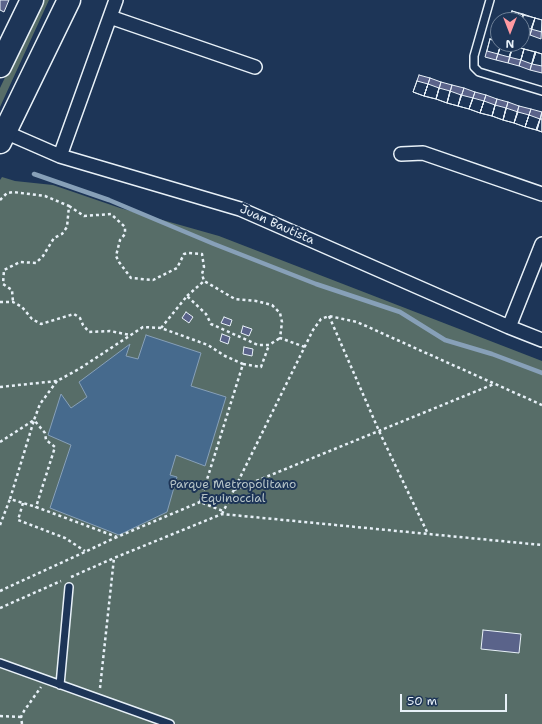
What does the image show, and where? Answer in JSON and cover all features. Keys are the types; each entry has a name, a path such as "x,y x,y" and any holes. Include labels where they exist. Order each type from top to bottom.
{"highway":[{"path":"0,66 32,0"},
{"path":"3,137 69,0"}],"street":[{"path":"60,156 116,0"},
{"path":"110,17 255,67"},
{"name":"Juan Bautista","path":"3,137 60,156 240,209 509,327 542,340"},
{"path":"401,154 423,153 542,194"},
{"path":"509,327 542,244"}],"lane":[{"path":"490,0 474,56 474,67 479,72 542,91"},
{"path":"60,685 70,588"},
{"path":"0,663 170,724"}],"path":[{"path":"0,200 7,193 13,192 46,196 69,206 84,216 111,214 125,227 125,234 120,240 116,256 131,278 153,280 177,268 184,254 202,254 204,267 202,274 204,281 236,299 256,301 272,305 280,313 282,322 280,338"},
{"path":"13,302 12,290 4,284 4,270 20,262 36,263 43,256 54,238 62,234 67,227 69,206"},
{"path":"161,328 186,296 204,281"},
{"path":"186,296 206,314 212,324 258,345 269,345 280,338"},
{"path":"0,302 13,302 22,307 32,319 42,324 74,314 80,318 83,325 89,332 110,331 130,335"},
{"path":"329,316 379,431 428,534"},
{"path":"0,608 223,512 313,330 321,319 329,316 357,322 542,405"},
{"path":"1,385 57,381 79,369 143,327 161,328 208,345 225,356 243,364 261,367 269,345"},
{"path":"280,338 305,347"},
{"path":"200,502 243,364"},
{"path":"0,525 10,499 40,404 57,381"},
{"path":"234,491 494,384"},
{"path":"0,442 34,420"},
{"path":"34,420 46,433 46,440 56,447 36,507"},
{"path":"10,499 117,537"},
{"path":"0,591 85,551 200,502 223,512 542,545"},
{"path":"23,503 18,520 65,538 85,551"},
{"path":"99,698 114,558"},
{"path":"22,724 21,717 46,680"},
{"path":"0,716 21,717"}],"green space":[{"path":"42,0 49,0 0,107 0,88"},
{"name":"Parque Metropolitano Equinoccial","path":"2,177 15,181 53,185 120,208 219,236 542,361 542,724 0,724 0,180"}],"water":[{"path":"146,335 201,353 191,386 226,397 205,466 176,455 170,475 177,477 167,512 119,535 50,508 71,445 48,435 61,394 71,408 87,397 79,382 130,344 126,356 138,359"}],"building":[{"path":"0,0 9,0 4,12 0,10"},
{"path":"530,16 535,18 530,35"},
{"path":"530,17 535,18 530,29"},
{"path":"535,18 542,20 542,32 531,29"},
{"path":"535,18 542,20 541,39 530,35"},
{"path":"490,39 490,52 487,51"},
{"path":"490,39 490,52 498,52 496,60 485,57"},
{"path":"530,50 536,52 532,64 521,60 523,52 530,52"},
{"path":"530,51 535,52 530,70 519,66 523,52 530,52"},
{"path":"498,52 511,52 508,63 496,60"},
{"path":"499,52 511,52 509,57 498,54"},
{"path":"511,52 523,52 521,60 509,57"},
{"path":"511,52 523,52 519,66 508,63"},
{"path":"535,52 542,54 542,73 530,70"},
{"path":"536,52 542,54 542,66 532,64"},
{"path":"419,75 430,78 424,96 413,92"},
{"path":"430,78 441,82 436,99 424,96"},
{"path":"417,81 428,84 424,96 413,92"},
{"path":"441,82 452,85 447,103 436,99"},
{"path":"428,84 439,88 436,99 424,96"},
{"path":"452,85 464,88 458,106 447,103"},
{"path":"439,88 450,91 447,103 436,99"},
{"path":"464,88 475,92 469,109 458,106"},
{"path":"450,91 461,95 458,106 447,103"},
{"path":"475,92 486,95 480,113 469,109"},
{"path":"461,95 473,98 469,109 458,106"},
{"path":"486,95 497,99 492,116 480,113"},
{"path":"473,98 484,101 480,113 469,109"},
{"path":"497,99 508,102 503,120 492,116"},
{"path":"484,101 495,105 492,116 480,113"},
{"path":"508,102 519,106 514,123 503,120"},
{"path":"495,105 506,108 503,120 492,116"},
{"path":"519,106 531,109 525,127 514,123"},
{"path":"506,108 518,112 514,123 503,120"},
{"path":"531,109 542,112 537,130 525,127"},
{"path":"518,112 529,115 525,127 514,123"},
{"path":"542,112 542,132 537,130"},
{"path":"529,115 540,119 536,130 525,127"},
{"path":"540,119 542,119 542,132 536,130"},
{"path":"186,312 193,317 189,323 182,318"},
{"path":"224,317 232,320 230,326 221,323"},
{"path":"243,326 252,329 249,336 241,333"},
{"path":"222,334 230,337 228,344 220,341"},
{"path":"244,347 253,349 252,356 243,354"},
{"path":"483,630 521,634 519,653 481,649"}],"waterway":[{"path":"34,174 109,200 214,244 316,284 400,312 445,340 492,354 542,373"}]}
